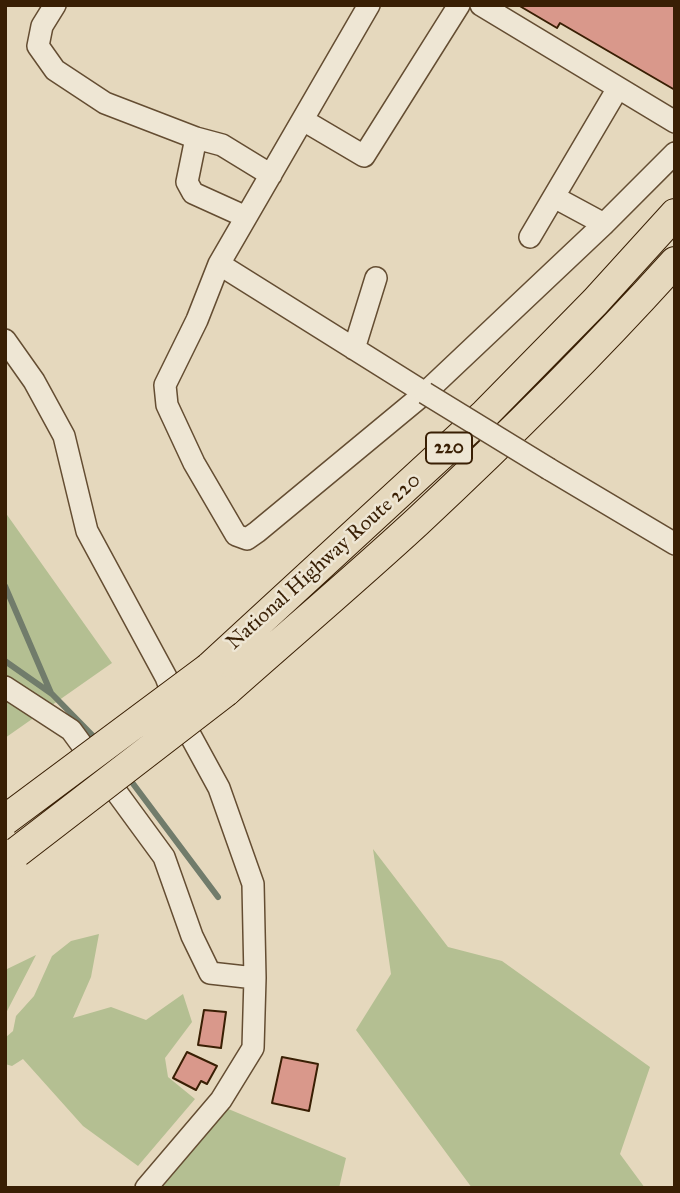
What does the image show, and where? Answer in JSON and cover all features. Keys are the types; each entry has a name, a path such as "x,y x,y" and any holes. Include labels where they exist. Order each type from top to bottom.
{"highway":[{"name":"National Highway Route 220","path":"5,820 217,679 485,414 595,302 675,214"},
{"name":"National Highway Route 220","path":"11,856 217,679 415,523 514,431 675,262"}],"street":[{"path":"55,5 42,26 38,46 55,70 105,103 196,138 222,145 271,175"},
{"path":"369,5 219,264 197,320 165,385 167,405 183,440 236,535 247,539 257,532 425,393 675,153"},
{"path":"303,120 364,156 459,5"},
{"path":"481,5 675,122"},
{"path":"530,237 618,88"},
{"path":"196,138 187,182 193,193 246,217"},
{"path":"554,197 604,224"},
{"path":"219,264 425,393 675,544"},
{"path":"354,349 376,278"},
{"path":"5,340 34,381 64,436 87,531 166,677 183,722 219,788 253,884 253,1048 221,1100 146,1188"},
{"path":"5,687 71,730 164,857 192,936 210,973 255,978"}],"green space":[{"path":"5,512 112,663 5,738"},
{"path":"373,849 448,947 502,961 650,1067 620,1154 645,1188 472,1188 356,1030 391,974"},
{"path":"99,934 91,977 73,1018 111,1007 146,1020 183,994 192,1022 165,1058 168,1077 195,1099 138,1166 83,1126 23,1059 12,1066 5,1064 5,1038 13,1031 16,1016 34,996 52,956 71,941"},
{"path":"36,955 5,1015 5,970"},
{"path":"226,1108 346,1158 339,1188 162,1188"}],"building":[{"path":"518,5 675,5 675,90 560,23 557,28"},
{"path":"204,1010 226,1012 221,1048 198,1045"},
{"path":"187,1052 217,1066 207,1084 201,1081 196,1090 173,1078"},
{"path":"282,1057 318,1064 309,1111 272,1103"}],"waterway":[{"path":"5,586 51,693"},
{"path":"5,661 52,694 99,742"},
{"path":"128,777 218,897"}]}
